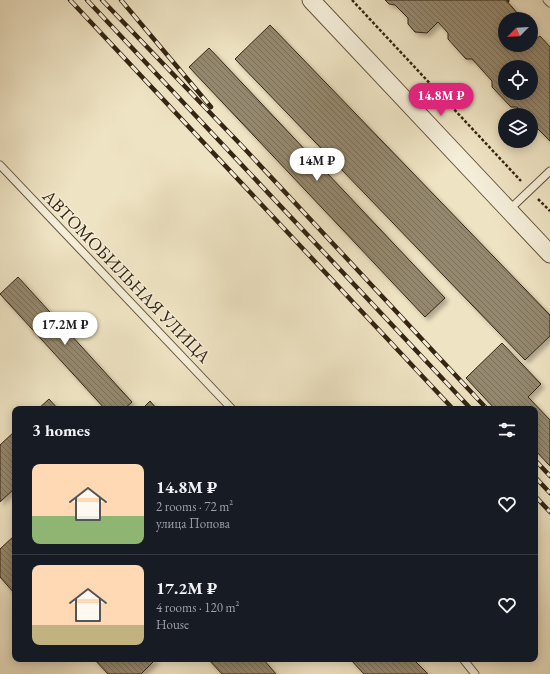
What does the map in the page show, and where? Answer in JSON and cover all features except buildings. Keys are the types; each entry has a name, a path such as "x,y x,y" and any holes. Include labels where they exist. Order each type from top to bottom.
{"street":[{"path":"311,0 550,254"}],"lane":[{"path":"547,0 550,3"},
{"name":"АВТОМОБИЛЬНАЯ УЛИЦА","path":"0,165 229,406"},
{"path":"509,210 529,189 550,171"},
{"path":"465,662 475,674"}],"path":[{"path":"352,0 550,212"}],"railway":[{"path":"70,0 450,406"},
{"path":"87,0 468,406"},
{"path":"102,0 242,146 484,406"},
{"path":"121,0 211,107"},
{"path":"538,463 550,476"},
{"path":"538,480 550,493"},
{"path":"538,499 550,512"}]}
